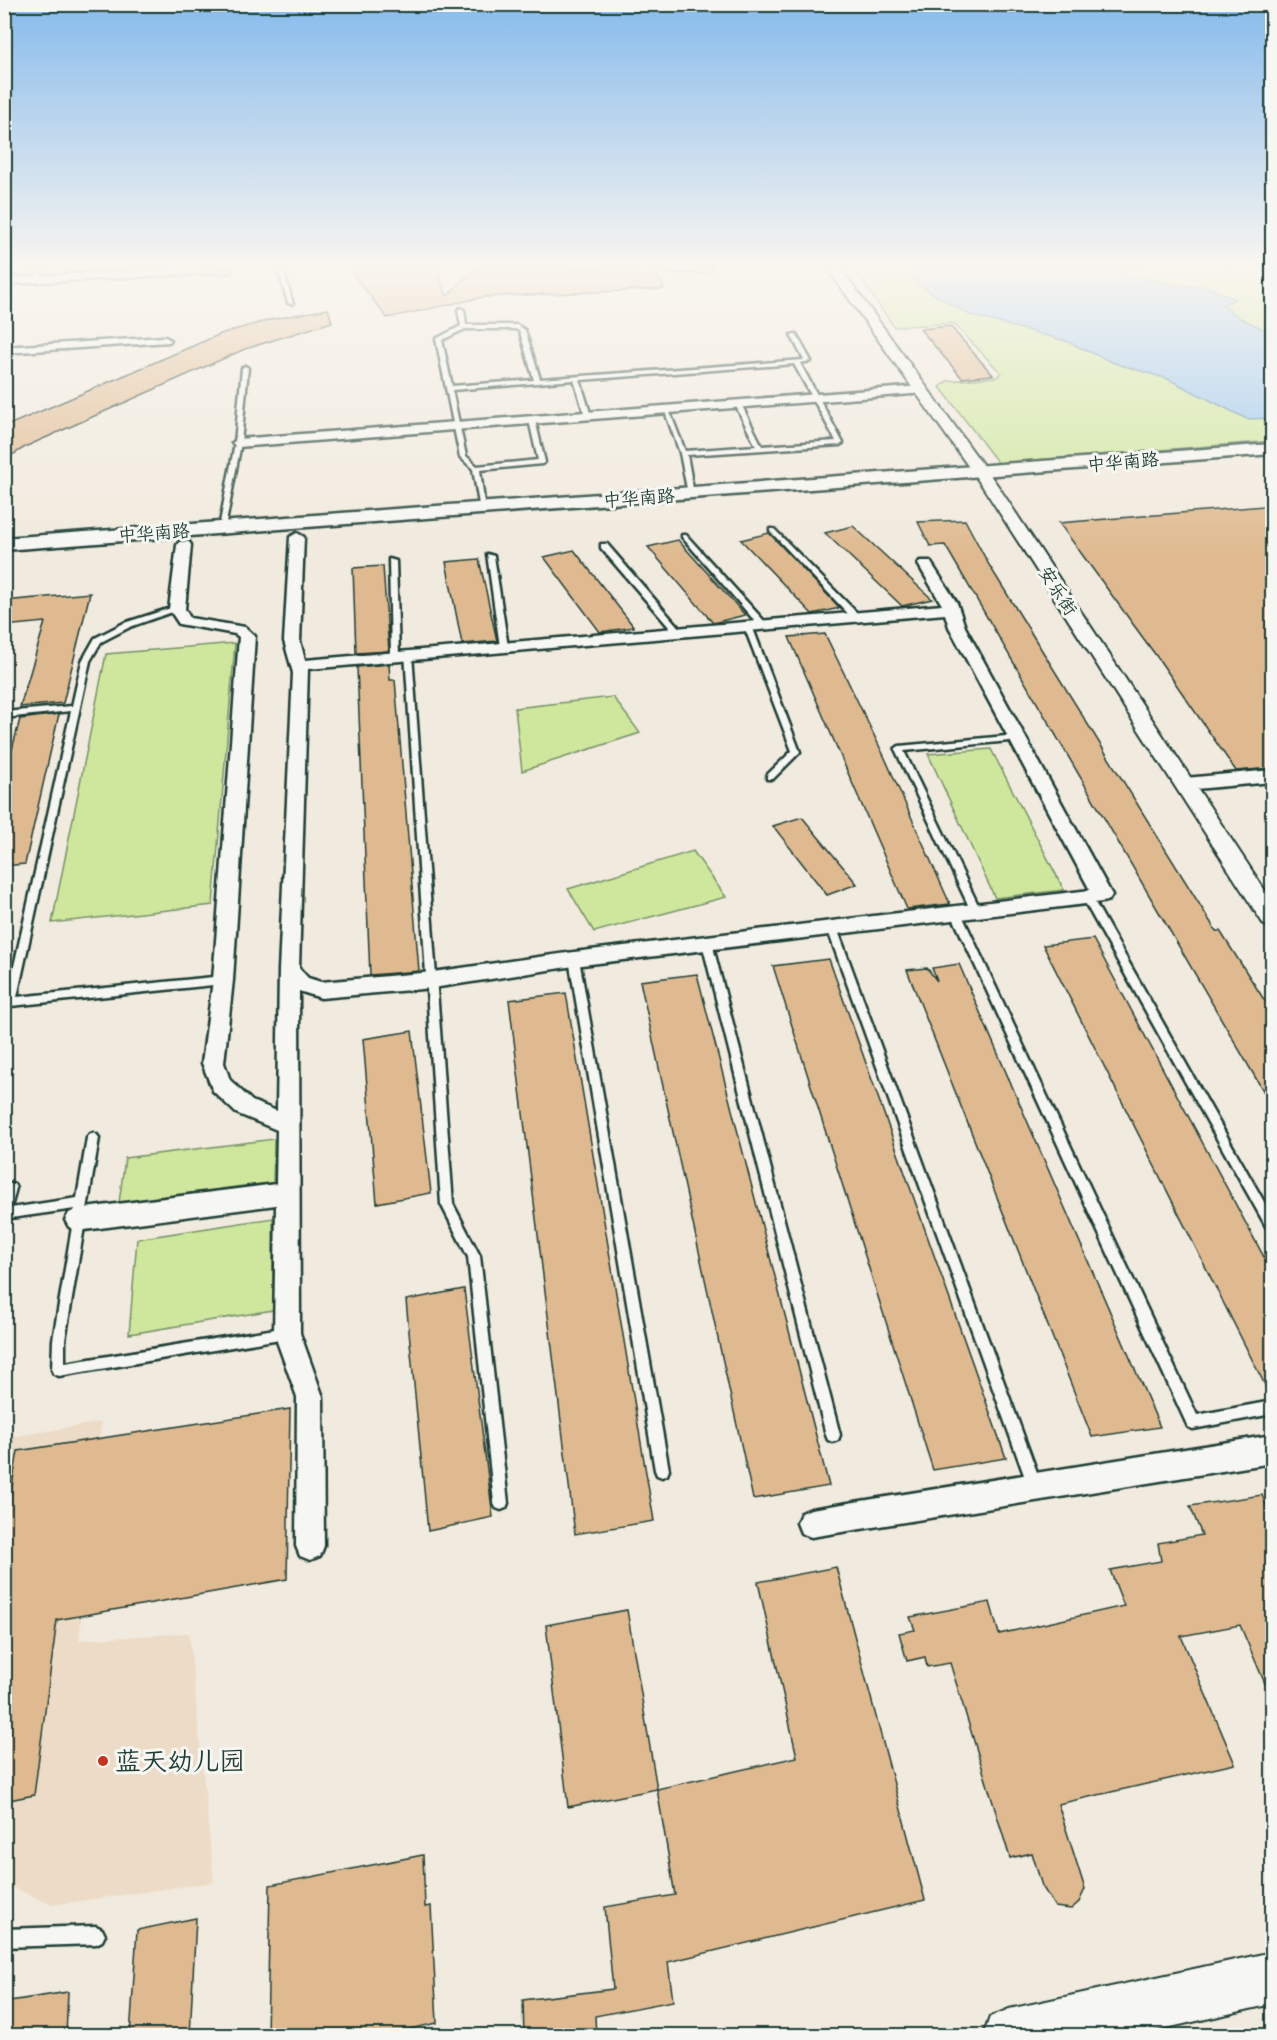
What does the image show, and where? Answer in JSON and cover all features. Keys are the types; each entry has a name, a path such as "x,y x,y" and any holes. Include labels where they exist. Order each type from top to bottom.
{"main road":[{"name":"中华南路","path":"4,558 297,537 986,480 1272,449"},
{"name":"中华南路","path":"4,544 691,494 1272,466"},
{"path":"1009,2036 1272,1978"}],"street":[{"name":"安乐街","path":"902,364 986,480 1272,919"},
{"path":"238,443 921,390"},
{"path":"297,537 291,640 301,673 289,970 287,1333 310,1396 310,1546"},
{"path":"184,545 177,609 184,621 198,625 231,627 247,636 223,980 213,1063 220,1085 244,1107 288,1125"},
{"path":"289,970 301,984 321,990 433,980 574,959 1088,899 1102,895 925,564"},
{"path":"298,665 951,609"},
{"path":"1185,784 1272,776"},
{"path":"289,1023 321,990"},
{"path":"79,1212 288,1193"},
{"path":"811,1523 1272,1449"}],"lane":[{"path":"445,364 463,457 476,468 482,509"},
{"path":"532,364 537,381"},
{"path":"450,387 766,364"},
{"path":"683,453 840,443 797,364"},
{"path":"222,528 238,443 245,368"},
{"path":"576,378 588,416"},
{"path":"738,404 760,448"},
{"path":"666,410 683,453 691,494"},
{"path":"476,468 542,462 532,420"},
{"path":"772,530 856,617"},
{"path":"684,536 755,626 796,752 770,777"},
{"path":"604,546 678,632"},
{"path":"490,556 504,647"},
{"path":"392,561 433,980 447,1204 474,1256 501,1503"},
{"path":"177,609 127,626 98,640 86,661 11,1002 223,980"},
{"path":"4,715 75,708"},
{"path":"976,911 899,749 1017,738"},
{"path":"1088,899 1272,1226"},
{"path":"956,913 1193,1422 1272,1408"},
{"path":"832,928 1035,1487"},
{"path":"707,943 833,1435"},
{"path":"574,959 662,1470"},
{"path":"93,1138 59,1340 59,1370 287,1333"},
{"path":"4,1189 10,1188 4,1212 79,1212"},
{"path":"4,1938 96,1935"}],"shaded area":[{"name":"蓝天幼儿园","path":"101,1422 79,1640 189,1633 214,1882 52,1905 5,1884 5,1438"}],"green space":[{"path":"993,364 1272,364 1272,441 998,463 940,387 947,381 997,377 1001,373"},
{"path":"235,643 213,905 52,923 106,654"},
{"path":"613,697 640,733 522,771 515,708"},
{"path":"991,749 1064,890 995,898 928,754"},
{"path":"693,851 726,897 594,932 568,889"},
{"path":"274,1139 273,1183 119,1203 125,1158"},
{"path":"273,1218 273,1310 129,1334 137,1239"}],"water":[{"path":"1118,364 1272,364 1272,418 1247,419 1168,379"}],"building":[{"path":"150,364 211,364 27,446 4,460 4,427"},
{"path":"950,364 984,364 993,375 962,378"},
{"path":"1264,506 1272,515 1272,768 1236,771 1160,661 1059,523"},
{"path":"965,520 989,565 1216,931 1220,931 1272,1012 1272,1106 945,545 930,546 918,522"},
{"path":"853,526 932,599 902,606 825,533"},
{"path":"769,533 840,608 812,614 741,540"},
{"path":"678,540 745,615 713,623 648,547"},
{"path":"574,550 634,627 600,632 544,557"},
{"path":"479,559 497,641 462,644 446,562"},
{"path":"383,566 389,651 356,653 353,568"},
{"path":"90,593 63,703 20,707 45,622 4,626 4,601"},
{"path":"825,634 885,758 950,904 907,909 789,637"},
{"path":"389,664 390,680 395,680 419,971 370,975 357,667"},
{"path":"59,714 25,864 4,866 4,780 20,719"},
{"path":"802,817 857,884 827,895 773,826"},
{"path":"1093,939 1272,1272 1272,1399 1043,945"},
{"path":"829,959 1006,1458 933,1470 773,966"},
{"path":"959,964 1160,1427 1092,1437 907,970 927,968 937,981 932,968"},
{"path":"697,974 829,1486 753,1499 640,981"},
{"path":"566,993 654,1521 575,1534 509,1000"},
{"path":"412,1031 431,1193 377,1203 363,1039"},
{"path":"464,1289 493,1517 428,1531 406,1300"},
{"path":"290,1409 287,1579 57,1620 34,1795 4,1801 4,1534 18,1451"},
{"path":"1262,1495 1272,1519 1272,1700 1240,1625 1181,1636 1235,1764 1058,1804 1085,1889 1079,1902 1071,1909 1055,1907 1042,1886 1032,1853 1010,1858 950,1663 927,1667 925,1657 907,1661 899,1633 915,1630 910,1617 990,1602 999,1634 1124,1606 1110,1570 1161,1561 1158,1543 1202,1535 1190,1506"},
{"path":"836,1567 925,1900 668,1962 673,2001 595,2016 596,2036 524,2036 523,2000 613,1989 605,1907 675,1895 657,1789 797,1757 758,1582"},
{"path":"627,1610 657,1789 568,1807 546,1625"},
{"path":"423,1855 425,1907 431,1906 437,2023 378,2036 267,2036 270,1885"},
{"path":"196,1918 190,2036 130,2036 137,1930"},
{"path":"68,1992 66,2036 4,2036 4,2002"}],"place":[{"name":"蓝天幼儿园","path":"103,1761"}]}
